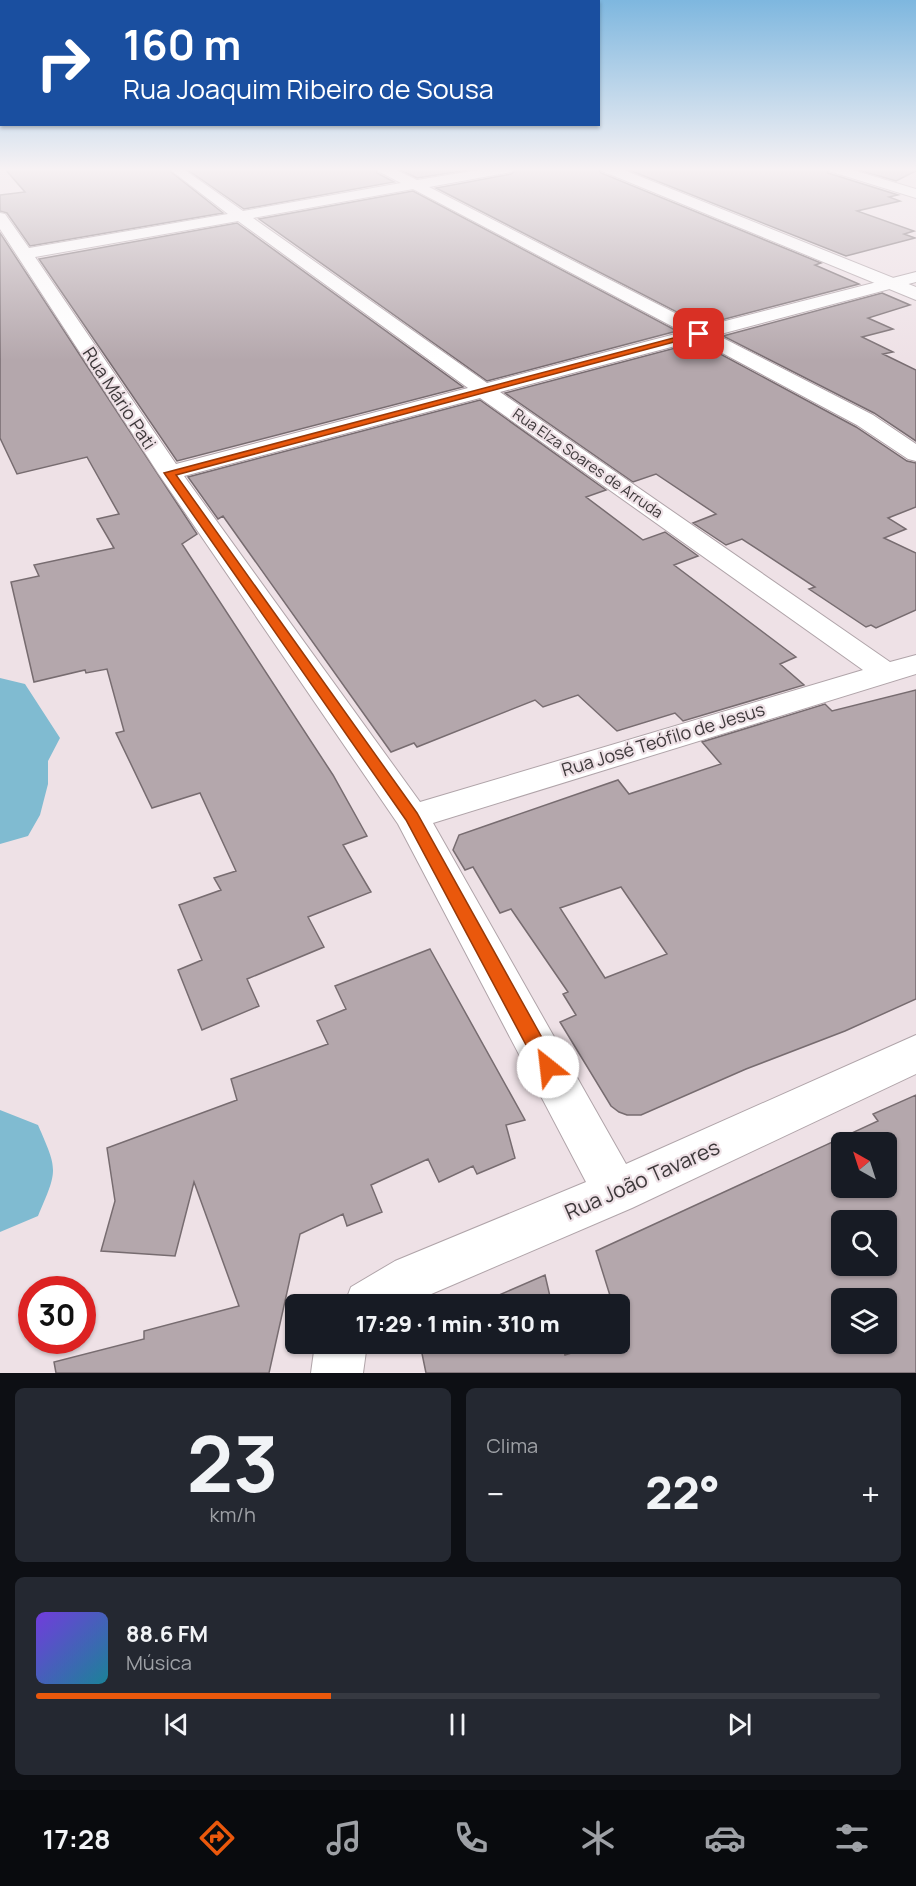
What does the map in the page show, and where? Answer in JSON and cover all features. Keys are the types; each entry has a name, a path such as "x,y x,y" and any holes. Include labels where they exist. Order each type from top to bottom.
{"street":[{"name":"Rua Mário Pati","path":"10,232 170,473 412,817 616,1192"},
{"path":"24,254 145,232"},
{"name":"Rua Elza Soares de Arruda","path":"263,232 886,673"},
{"path":"506,232 865,420 916,454"},
{"path":"764,232 916,294"},
{"path":"170,473 916,277"},
{"name":"Rua José Teófilo de Jesus","path":"412,817 916,664"},
{"name":"Rua João Tavares","path":"387,1294 412,1278 616,1192 916,1054"},
{"path":"337,1373 340,1354"}],"building":[{"path":"20,232 111,232 30,246"},
{"path":"187,232 250,232 463,387 177,461 39,259"},
{"path":"277,232 490,232 677,331 487,381"},
{"path":"522,232 745,232 821,263 815,265 859,284 702,325"},
{"path":"786,232 910,232 904,234 915,238 846,256"},
{"path":"0,233 197,534 182,544 333,775 367,836 343,845 371,892 308,917 324,947 247,979 259,1006 202,1030 178,970 202,960 179,905 221,890 214,878 236,871 200,793 152,808 116,733 124,731 107,669 86,673 85,670 34,682 11,582 39,576 34,565 114,548 97,519 119,514 87,457 17,474 0,438"},
{"path":"882,293 910,305 868,318 893,329 862,337 893,352 883,354 916,370 916,441 874,413 723,336"},
{"path":"698,342 856,427 907,461 916,463 916,507 888,518 906,529 884,538 916,553 916,610 876,628 871,625 866,627 809,589 815,587 742,539 726,545 693,523 716,514 656,474 633,482 505,393"},
{"path":"480,400 606,490 586,497 643,540 665,532 698,556 674,565 796,657 780,664 804,685 683,721 675,713 617,731 578,695 543,707 535,700 417,747 414,743 391,752 223,516 218,519 188,477"},
{"path":"916,690 916,999 845,1031 746,1069 641,1115 627,1115 619,1112 611,1106 560,1022 576,1015 563,994 568,992 511,909 500,913 473,867 465,870 453,850 459,835 618,780 629,794 721,764 702,742 825,704 832,711","holes":["621,887 667,954 605,978 560,908"]},
{"path":"430,949 525,1120 506,1125 515,1158 477,1174 473,1166 439,1182 428,1159 371,1185 382,1212 347,1226 343,1214 300,1234 269,1373 56,1373 54,1362 85,1354 96,1354 96,1351 144,1339 144,1331 239,1306 194,1182 175,1256 101,1251 115,1201 107,1148 237,1100 231,1079 328,1044 317,1021 346,1009 335,986"},
{"path":"916,1095 916,1373 426,1373 422,1354 630,1354 630,1294 610,1294 596,1251 831,1143 831,1198 897,1198 897,1132 854,1132 878,1121 873,1114"},
{"path":"545,1275 549,1294 501,1294"}],"waterway":[{"path":"0,701 23,738 10,761 9,784 0,815"},
{"path":"0,1161 0,1179"}],"route":[{"path":"548,1067 412,817 170,473 699,334"}]}
